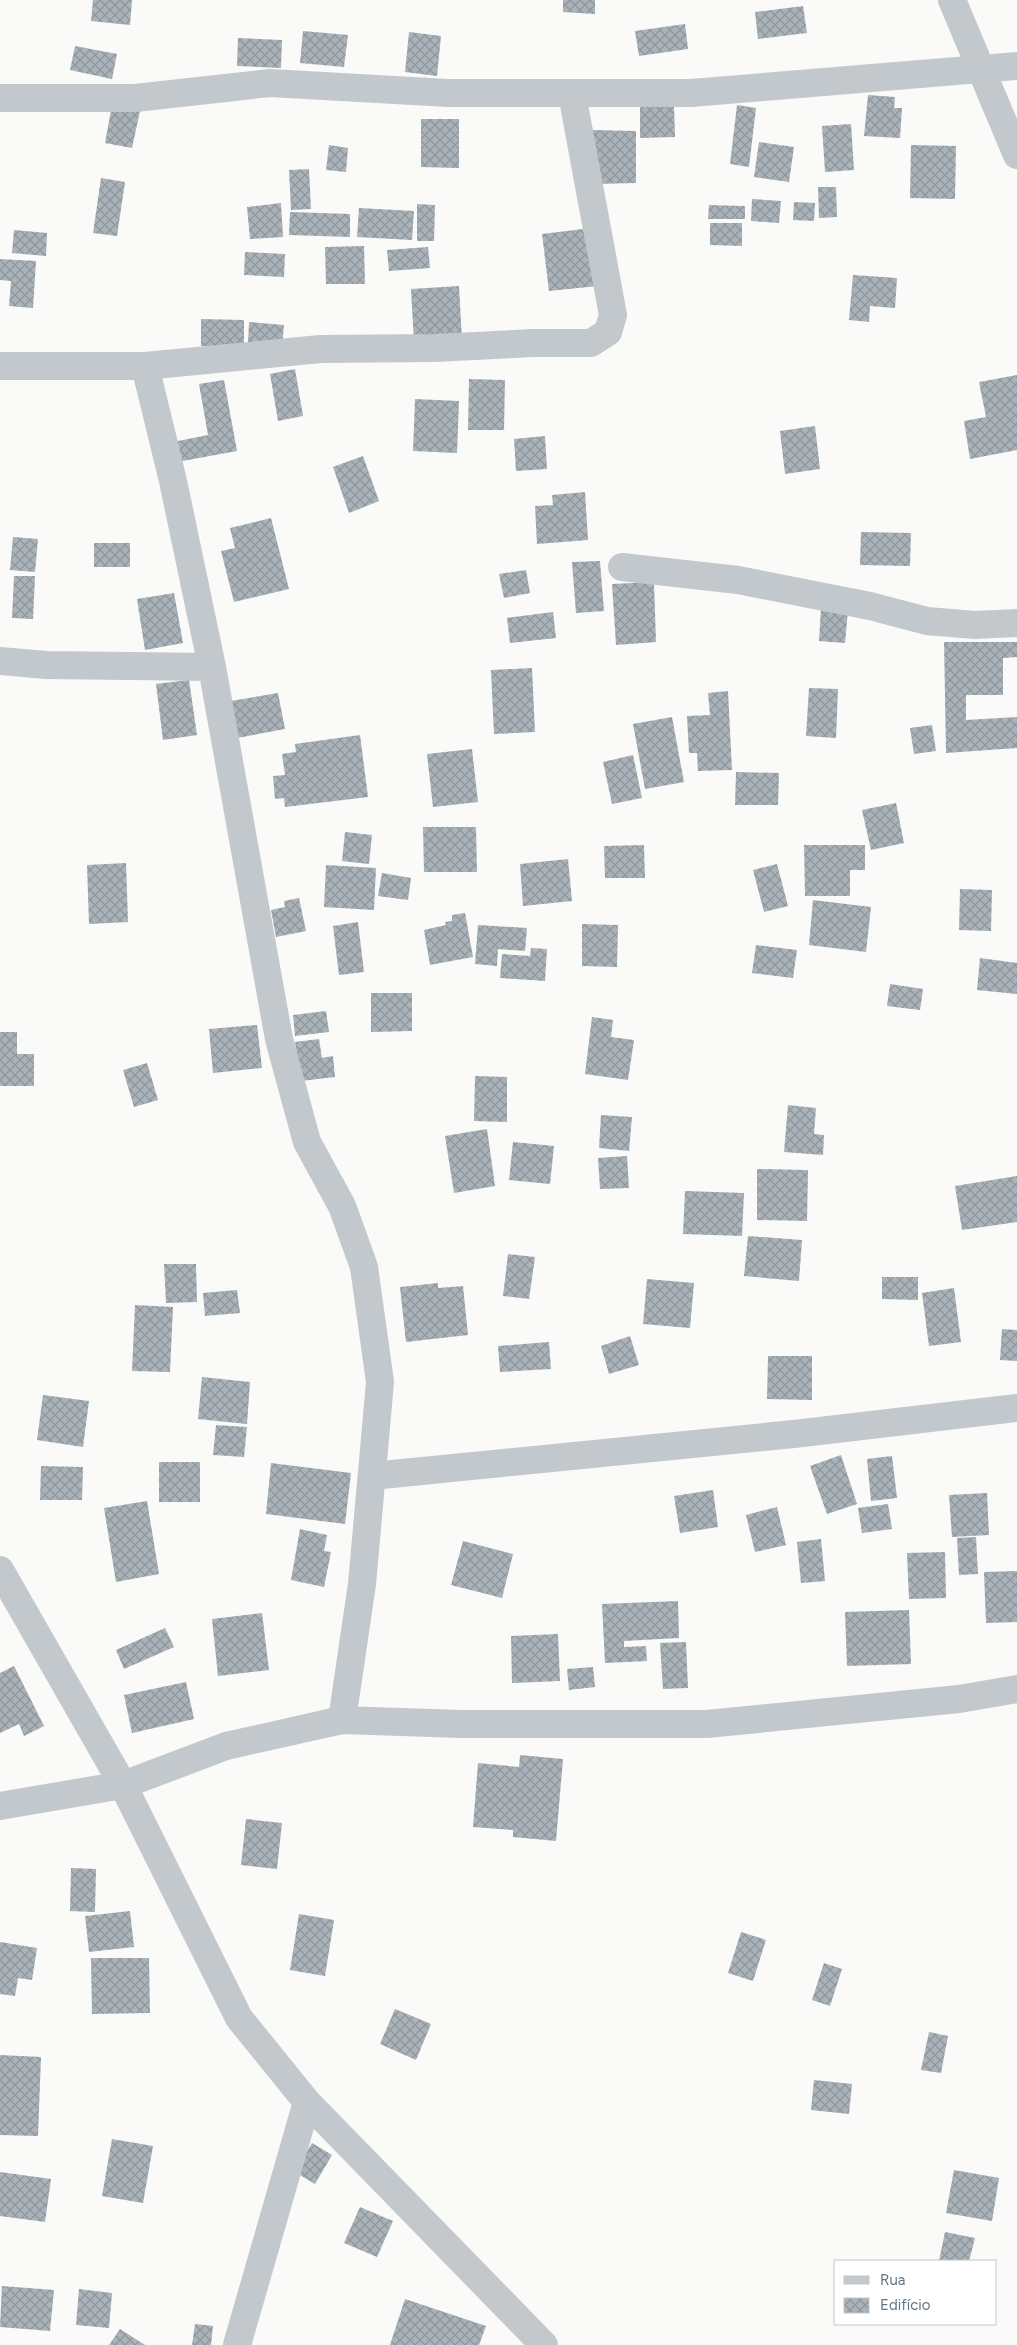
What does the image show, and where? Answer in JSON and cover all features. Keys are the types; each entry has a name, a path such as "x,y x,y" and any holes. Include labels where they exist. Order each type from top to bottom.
{"street":[{"path":"952,0 1017,155"},
{"path":"0,98 135,98 270,83 448,93 691,93 1017,66"},
{"path":"0,366 145,366 320,349 434,348 533,343 591,343 608,332 613,315 572,94"},
{"path":"145,366 173,481 212,667 278,1038 307,1142 342,1206 364,1267 380,1382 362,1584 342,1720"},
{"path":"622,567 738,580 870,606 926,621 975,625 1017,624"},
{"path":"0,661 46,665 212,667"},
{"path":"372,1476 794,1434 1017,1408"},
{"path":"0,1570 123,1785 239,2018 307,2102 544,2345"},
{"path":"0,1806 123,1785 226,1746 342,1720 461,1724 707,1724 959,1698 1017,1689"},
{"path":"237,2345 307,2102"}],"building":[{"path":"93,0 132,0 130,25 91,21"},
{"path":"563,0 595,0 595,14 563,12"},
{"path":"803,6 807,33 758,39 755,12"},
{"path":"685,24 688,49 639,56 635,31"},
{"path":"303,31 348,35 344,67 300,63"},
{"path":"409,32 441,36 437,76 405,72"},
{"path":"238,38 282,40 281,68 237,66"},
{"path":"75,46 117,54 112,79 70,70"},
{"path":"868,95 895,97 894,108 902,108 900,138 864,136"},
{"path":"112,105 140,111 132,148 105,143"},
{"path":"674,105 675,137 640,138 640,106"},
{"path":"737,105 756,108 749,167 730,164"},
{"path":"421,119 459,119 459,168 421,167"},
{"path":"851,124 854,170 825,172 822,126"},
{"path":"593,130 636,131 636,183 593,184"},
{"path":"759,142 794,147 789,182 754,177"},
{"path":"329,145 348,148 346,172 326,170"},
{"path":"911,145 956,146 955,199 910,198"},
{"path":"309,169 311,209 291,210 289,170"},
{"path":"101,178 125,182 117,236 93,233"},
{"path":"818,187 836,187 837,217 819,218"},
{"path":"752,199 781,201 779,223 751,221"},
{"path":"794,202 815,203 814,221 793,220"},
{"path":"281,203 283,237 250,239 247,207"},
{"path":"417,204 435,205 434,241 417,241"},
{"path":"709,205 745,206 745,219 708,219"},
{"path":"359,208 414,211 412,240 357,237"},
{"path":"290,212 350,214 350,237 289,235"},
{"path":"710,223 742,223 742,246 710,245"},
{"path":"591,228 598,286 549,291 542,234"},
{"path":"14,230 47,233 46,256 12,253"},
{"path":"364,246 365,284 326,284 325,247"},
{"path":"428,247 430,268 389,271 387,250"},
{"path":"245,252 285,254 284,277 244,275"},
{"path":"0,259 36,261 33,308 9,306 11,281 0,280"},
{"path":"853,275 897,278 895,308 870,306 869,322 849,320"},
{"path":"459,286 462,340 414,342 411,289"},
{"path":"201,319 244,320 244,347 201,346"},
{"path":"249,322 284,325 282,346 248,343"},
{"path":"295,369 303,416 278,421 270,374"},
{"path":"1017,375 1017,450 970,459 964,421 986,417 979,382"},
{"path":"469,379 505,380 504,430 468,430"},
{"path":"224,380 237,451 177,462 173,442 208,435 199,384"},
{"path":"415,399 459,401 457,453 413,451"},
{"path":"815,426 820,469 785,474 780,431"},
{"path":"545,436 547,469 516,471 514,439"},
{"path":"363,456 379,501 349,513 333,467"},
{"path":"585,492 588,540 537,544 535,506 553,505 552,495"},
{"path":"271,518 289,589 234,602 221,551 235,548 230,528"},
{"path":"861,532 911,533 910,566 860,565"},
{"path":"13,537 38,539 35,572 10,570"},
{"path":"94,543 130,543 130,567 94,567"},
{"path":"600,561 604,611 576,613 572,562"},
{"path":"526,570 530,593 504,598 499,574"},
{"path":"14,576 35,576 33,619 12,618"},
{"path":"654,582 656,642 616,645 612,584"},
{"path":"174,593 183,643 145,650 137,599"},
{"path":"821,608 848,610 845,643 819,641"},
{"path":"553,612 556,638 510,643 507,618"},
{"path":"944,642 1017,642 1017,657 1003,658 1003,695 966,695 966,720 1017,717 1017,748 946,753"},
{"path":"532,668 535,732 494,734 491,670"},
{"path":"189,680 197,735 163,740 156,684"},
{"path":"809,688 838,689 836,738 806,736"},
{"path":"728,691 732,770 698,771 697,753 689,753 687,716 710,715 708,693"},
{"path":"278,693 285,729 237,738 231,701"},
{"path":"672,717 684,782 645,789 633,724"},
{"path":"932,725 936,751 914,754 910,728"},
{"path":"360,735 368,797 285,807 284,798 275,799 273,776 285,775 282,754 296,752 295,744"},
{"path":"472,749 478,802 433,807 427,754"},
{"path":"633,755 642,798 612,804 603,762"},
{"path":"736,772 779,773 778,805 735,805"},
{"path":"896,803 904,843 871,850 862,810"},
{"path":"423,827 476,827 477,872 424,872"},
{"path":"345,832 372,835 369,864 342,861"},
{"path":"644,845 645,878 605,878 604,846"},
{"path":"804,845 865,845 865,870 850,870 850,896 805,896"},
{"path":"568,859 572,901 523,906 520,864"},
{"path":"126,863 128,922 89,924 87,865"},
{"path":"777,864 788,906 764,912 753,870"},
{"path":"326,865 376,868 374,910 324,907"},
{"path":"382,873 411,878 408,900 378,896"},
{"path":"960,889 992,890 991,931 959,930"},
{"path":"299,898 306,931 276,937 271,910 285,907 284,901"},
{"path":"813,900 871,907 866,952 809,945"},
{"path":"465,913 473,957 430,965 424,930 446,925 445,922 452,921 452,915"},
{"path":"358,922 364,972 339,975 333,926"},
{"path":"582,924 618,925 617,967 582,966"},
{"path":"478,925 527,928 525,951 498,949 497,966 475,964"},
{"path":"756,945 797,950 793,978 752,973"},
{"path":"531,948 547,949 545,981 500,978 502,954 530,956"},
{"path":"980,958 1017,963 1017,994 977,990"},
{"path":"890,984 923,989 920,1010 887,1006"},
{"path":"371,993 412,993 412,1031 371,1032"},
{"path":"326,1011 329,1032 295,1036 293,1015"},
{"path":"592,1017 613,1020 611,1037 634,1040 628,1080 585,1074"},
{"path":"257,1025 262,1068 213,1073 209,1029"},
{"path":"0,1032 17,1032 17,1054 34,1054 34,1086 0,1086"},
{"path":"319,1039 322,1058 333,1056 335,1077 301,1081 295,1042"},
{"path":"147,1063 158,1100 134,1107 123,1070"},
{"path":"475,1076 507,1077 507,1122 474,1121"},
{"path":"788,1105 816,1108 814,1134 824,1135 823,1155 784,1152"},
{"path":"601,1115 632,1117 629,1151 599,1148"},
{"path":"487,1129 495,1186 454,1193 445,1136"},
{"path":"513,1142 554,1146 550,1184 509,1180"},
{"path":"627,1156 629,1188 600,1189 598,1158"},
{"path":"757,1169 808,1170 807,1221 757,1220"},
{"path":"1017,1176 1017,1222 962,1230 955,1186"},
{"path":"685,1191 744,1193 742,1236 683,1234"},
{"path":"748,1236 802,1240 799,1281 744,1276"},
{"path":"508,1254 535,1257 529,1299 503,1296"},
{"path":"164,1264 196,1264 197,1302 166,1303"},
{"path":"882,1277 918,1277 918,1300 882,1299"},
{"path":"647,1279 694,1283 690,1328 643,1324"},
{"path":"438,1283 438,1288 463,1286 468,1335 406,1342 400,1287"},
{"path":"954,1288 961,1342 929,1346 922,1293"},
{"path":"237,1290 240,1313 205,1316 203,1293"},
{"path":"135,1305 173,1307 170,1372 132,1371"},
{"path":"1002,1329 1017,1330 1017,1361 1000,1360"},
{"path":"630,1336 639,1365 609,1374 601,1346"},
{"path":"549,1342 551,1369 500,1372 498,1346"},
{"path":"768,1356 812,1356 812,1400 767,1399"},
{"path":"202,1377 250,1382 247,1424 198,1419"},
{"path":"43,1395 89,1401 83,1447 37,1440"},
{"path":"216,1425 247,1427 244,1457 213,1455"},
{"path":"841,1455 857,1504 827,1514 810,1466"},
{"path":"892,1456 897,1498 871,1501 867,1459"},
{"path":"159,1462 200,1462 200,1502 159,1502"},
{"path":"271,1463 351,1473 345,1524 266,1514"},
{"path":"41,1466 83,1467 82,1500 40,1500"},
{"path":"713,1490 718,1527 680,1533 674,1496"},
{"path":"987,1493 989,1535 952,1537 949,1495"},
{"path":"147,1501 159,1574 116,1582 104,1508"},
{"path":"888,1504 892,1529 862,1533 858,1508"},
{"path":"777,1507 786,1545 755,1552 746,1515"},
{"path":"300,1529 327,1535 324,1551 331,1552 324,1587 291,1580"},
{"path":"976,1537 978,1574 959,1575 957,1538"},
{"path":"821,1539 825,1581 801,1583 797,1542"},
{"path":"463,1541 513,1554 502,1598 451,1585"},
{"path":"945,1552 946,1598 909,1599 907,1553"},
{"path":"1017,1571 1017,1622 986,1623 984,1572"},
{"path":"678,1601 679,1638 624,1641 624,1647 646,1646 647,1661 605,1663 602,1604"},
{"path":"909,1610 911,1664 847,1666 845,1612"},
{"path":"262,1613 269,1670 218,1676 212,1619"},
{"path":"165,1628 174,1647 124,1669 116,1650"},
{"path":"558,1634 560,1681 512,1683 511,1636"},
{"path":"686,1642 688,1688 663,1689 660,1643"},
{"path":"14,1666 44,1726 24,1736 19,1724 0,1733 0,1673"},
{"path":"593,1667 595,1687 569,1690 567,1669"},
{"path":"186,1682 194,1719 132,1733 124,1695"},
{"path":"520,1755 563,1759 556,1841 513,1837 513,1830 473,1827 478,1763 519,1767"},
{"path":"246,1819 282,1823 277,1869 241,1865"},
{"path":"71,1868 96,1869 95,1912 70,1911"},
{"path":"130,1911 134,1947 89,1952 85,1916"},
{"path":"299,1914 334,1920 325,1976 290,1970"},
{"path":"741,1932 766,1940 753,1981 728,1973"},
{"path":"0,1942 37,1948 32,1980 18,1978 15,1996 0,1994"},
{"path":"91,1958 149,1958 150,2013 92,2014"},
{"path":"824,1963 842,1969 830,2006 812,2000"},
{"path":"395,2009 431,2024 416,2060 380,2044"},
{"path":"929,2032 948,2036 941,2073 921,2070"},
{"path":"0,2055 41,2057 38,2136 0,2135"},
{"path":"814,2080 852,2084 849,2114 811,2110"},
{"path":"112,2139 153,2146 143,2203 102,2196"},
{"path":"312,2143 332,2155 315,2184 295,2172"},
{"path":"954,2170 999,2178 992,2221 946,2213"},
{"path":"0,2172 51,2179 45,2222 0,2216"},
{"path":"360,2207 393,2221 377,2257 344,2243"},
{"path":"945,2232 975,2238 969,2260 939,2260"},
{"path":"2,2286 54,2290 50,2331 0,2327"},
{"path":"79,2289 112,2293 109,2328 76,2325"},
{"path":"405,2299 486,2326 479,2345 390,2345"},
{"path":"195,2324 213,2326 211,2345 192,2345"},
{"path":"120,2329 145,2345 109,2345"}]}
